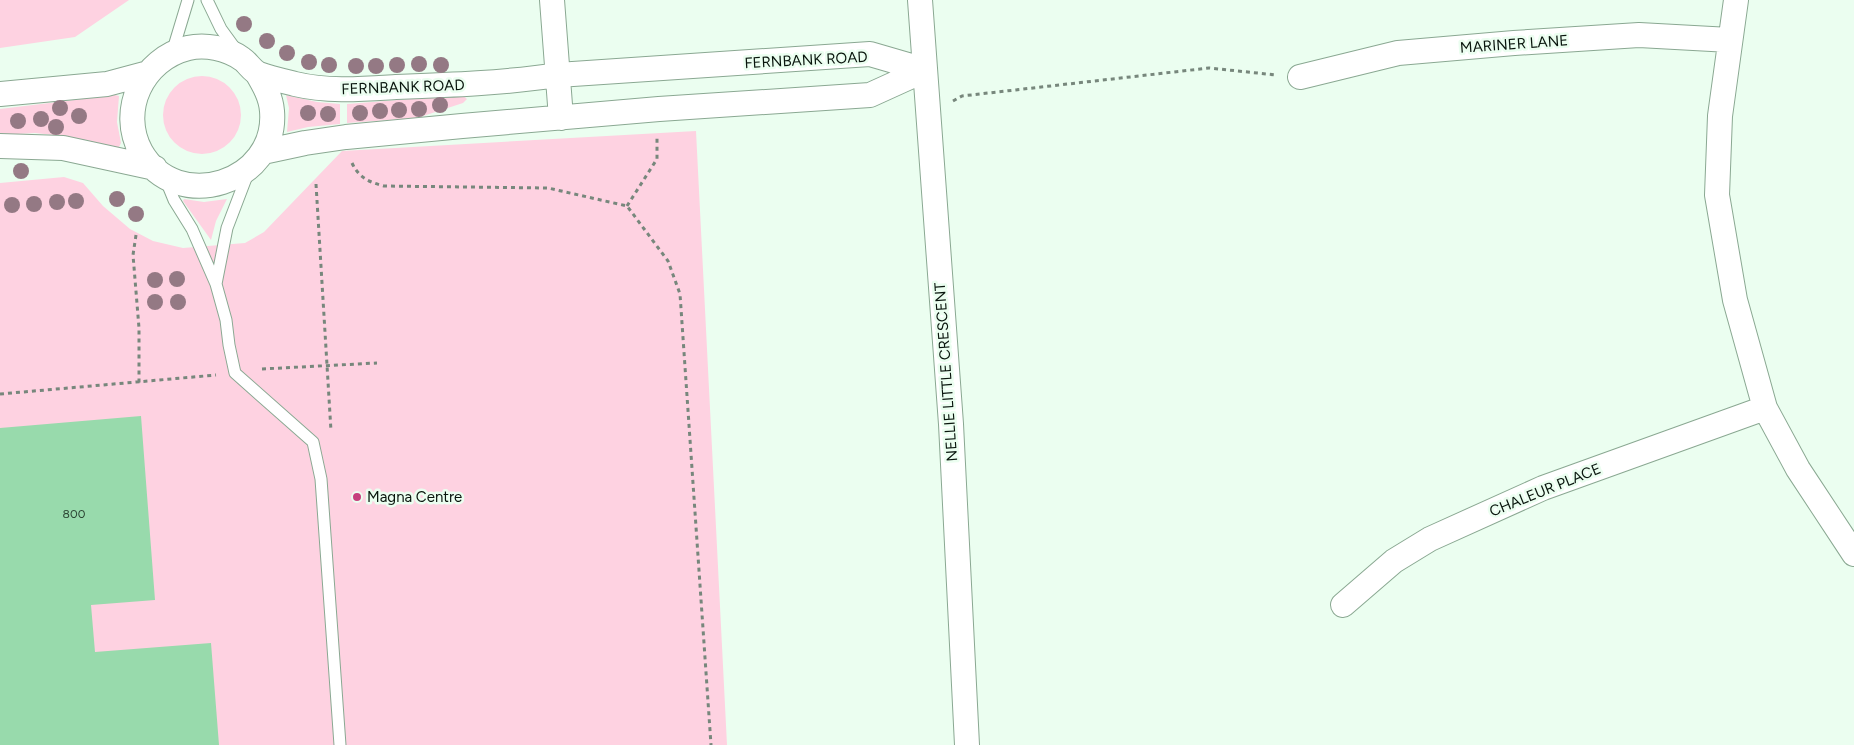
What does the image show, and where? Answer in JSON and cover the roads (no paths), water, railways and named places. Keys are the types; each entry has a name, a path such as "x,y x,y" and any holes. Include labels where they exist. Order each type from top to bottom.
{"street":[{"path":"552,0 561,118"},
{"name":"NELLIE LITTLE CRESCENT","path":"920,0 951,424 967,745"},
{"path":"1736,0 1720,116 1717,195 1735,300 1765,408 1798,469 1854,554"},
{"name":"MARINER LANE","path":"1300,77 1398,53 1640,35 1730,40"},
{"path":"0,146 63,148 160,172 181,184 199,187 218,185 235,179 256,160 270,133 272,112 267,92 250,66 226,50 208,47 189,48 172,53 158,62 148,73 137,91 132,111 134,132 142,152 160,172"},
{"name":"FERNBANK ROAD","path":"250,66 312,88 344,90 473,84 558,75 870,54 925,70"},
{"path":"256,160 304,143 346,137 659,109 870,95 925,70"},
{"path":"0,94 100,85 148,73"},
{"name":"CHALEUR PLACE","path":"1343,605 1394,561 1430,539 1543,488 1765,408"}],"lane":[{"path":"172,53 188,0"},
{"path":"207,0 221,29 250,66"},
{"path":"216,284 227,228 256,160"},
{"path":"160,172 192,229 216,284 226,320 235,373 313,442 321,479 340,745"}],"place":[{"name":"Magna Centre","path":"357,497"}]}
